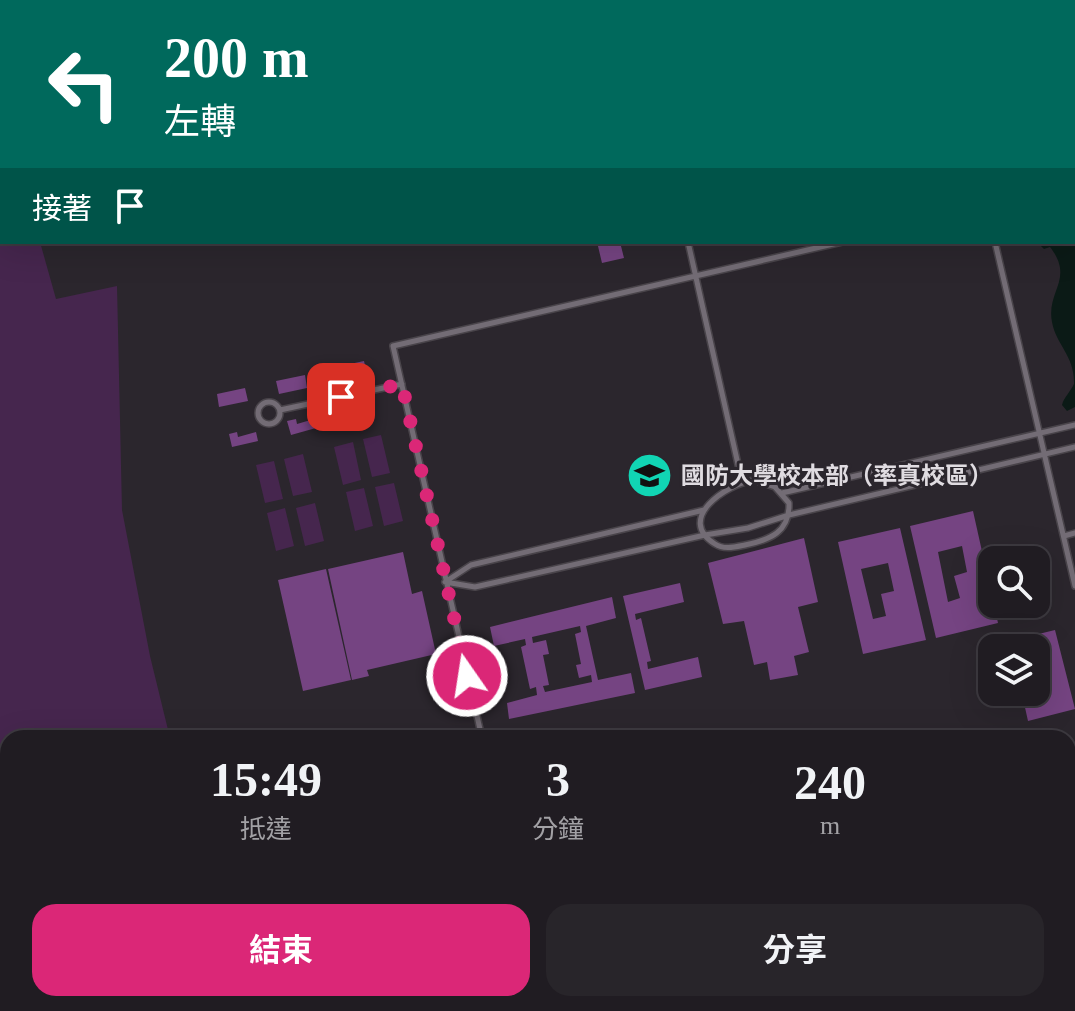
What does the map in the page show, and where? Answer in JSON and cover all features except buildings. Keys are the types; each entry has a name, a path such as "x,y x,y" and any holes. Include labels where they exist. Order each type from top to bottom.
{"lane":[{"path":"688,244 742,482"},
{"path":"480,730 393,346 833,244"},
{"path":"995,244 1075,586"},
{"path":"280,410 402,384"},
{"path":"265,403 277,405 280,410 280,417 271,425 260,419 258,413 265,403"},
{"path":"782,493 1075,425"},
{"path":"445,582 475,587 748,528 789,515 1075,447"},
{"path":"445,582 471,565 704,510 726,488 742,482 754,480 782,493 789,503 789,515 783,529 772,539 728,548 716,545 705,535 701,523 704,510"},
{"path":"1064,536 1075,533"}],"shaded area":[{"path":"0,244 41,244 56,299 117,286 122,510 150,656 168,730 0,730"},
{"path":"1039,244 1075,244 1075,407 1067,411 1062,405 1074,384 1074,374 1054,330 1051,311 1060,268 1050,247 1044,249"},
{"path":"381,435 390,473 372,477 363,439"},
{"path":"353,442 361,480 343,485 334,447"},
{"path":"303,454 312,492 293,496 284,459"},
{"path":"274,461 283,499 265,503 256,465"},
{"path":"394,483 403,521 384,526 375,487"},
{"path":"364,488 373,526 355,531 346,492"},
{"path":"315,503 324,541 305,546 296,508"},
{"path":"285,508 294,546 276,551 267,513"}],"place":[{"name":"國防大學校本部（率真校區）","path":"650,476"}],"route":[{"path":"341,397 402,384 467,676"}]}
